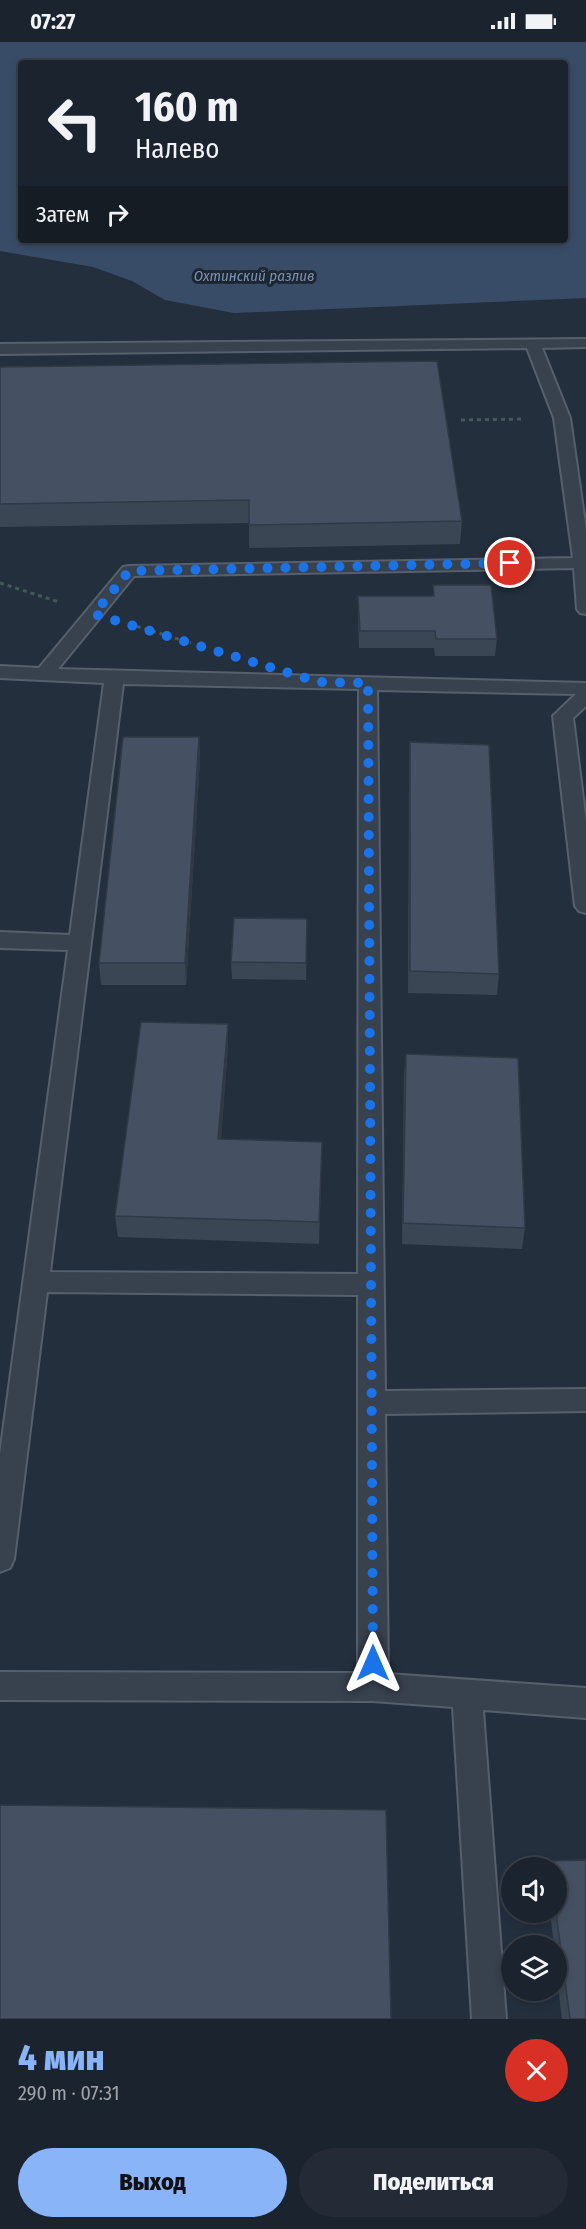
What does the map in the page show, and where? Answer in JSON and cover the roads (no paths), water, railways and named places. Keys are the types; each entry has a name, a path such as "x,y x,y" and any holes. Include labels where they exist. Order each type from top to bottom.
{"lane":[{"path":"533,343 561,418 584,562 586,609"},
{"path":"0,349 586,343"},
{"path":"44,674 129,571 584,562"},
{"path":"0,672 114,678 586,689"},
{"path":"0,1559 114,678"},
{"path":"368,683 373,1687"},
{"path":"586,696 563,716 586,906"},
{"path":"0,940 78,943"},
{"path":"36,1282 371,1285"},
{"path":"371,1403 586,1400"},
{"path":"0,1686 373,1687 586,1703"},
{"path":"467,1694 489,2019"}],"water":[{"name":"Охтинский разлив","path":"0,42 586,42 586,298 234,313 165,300 132,281 93,267 0,251"}]}
